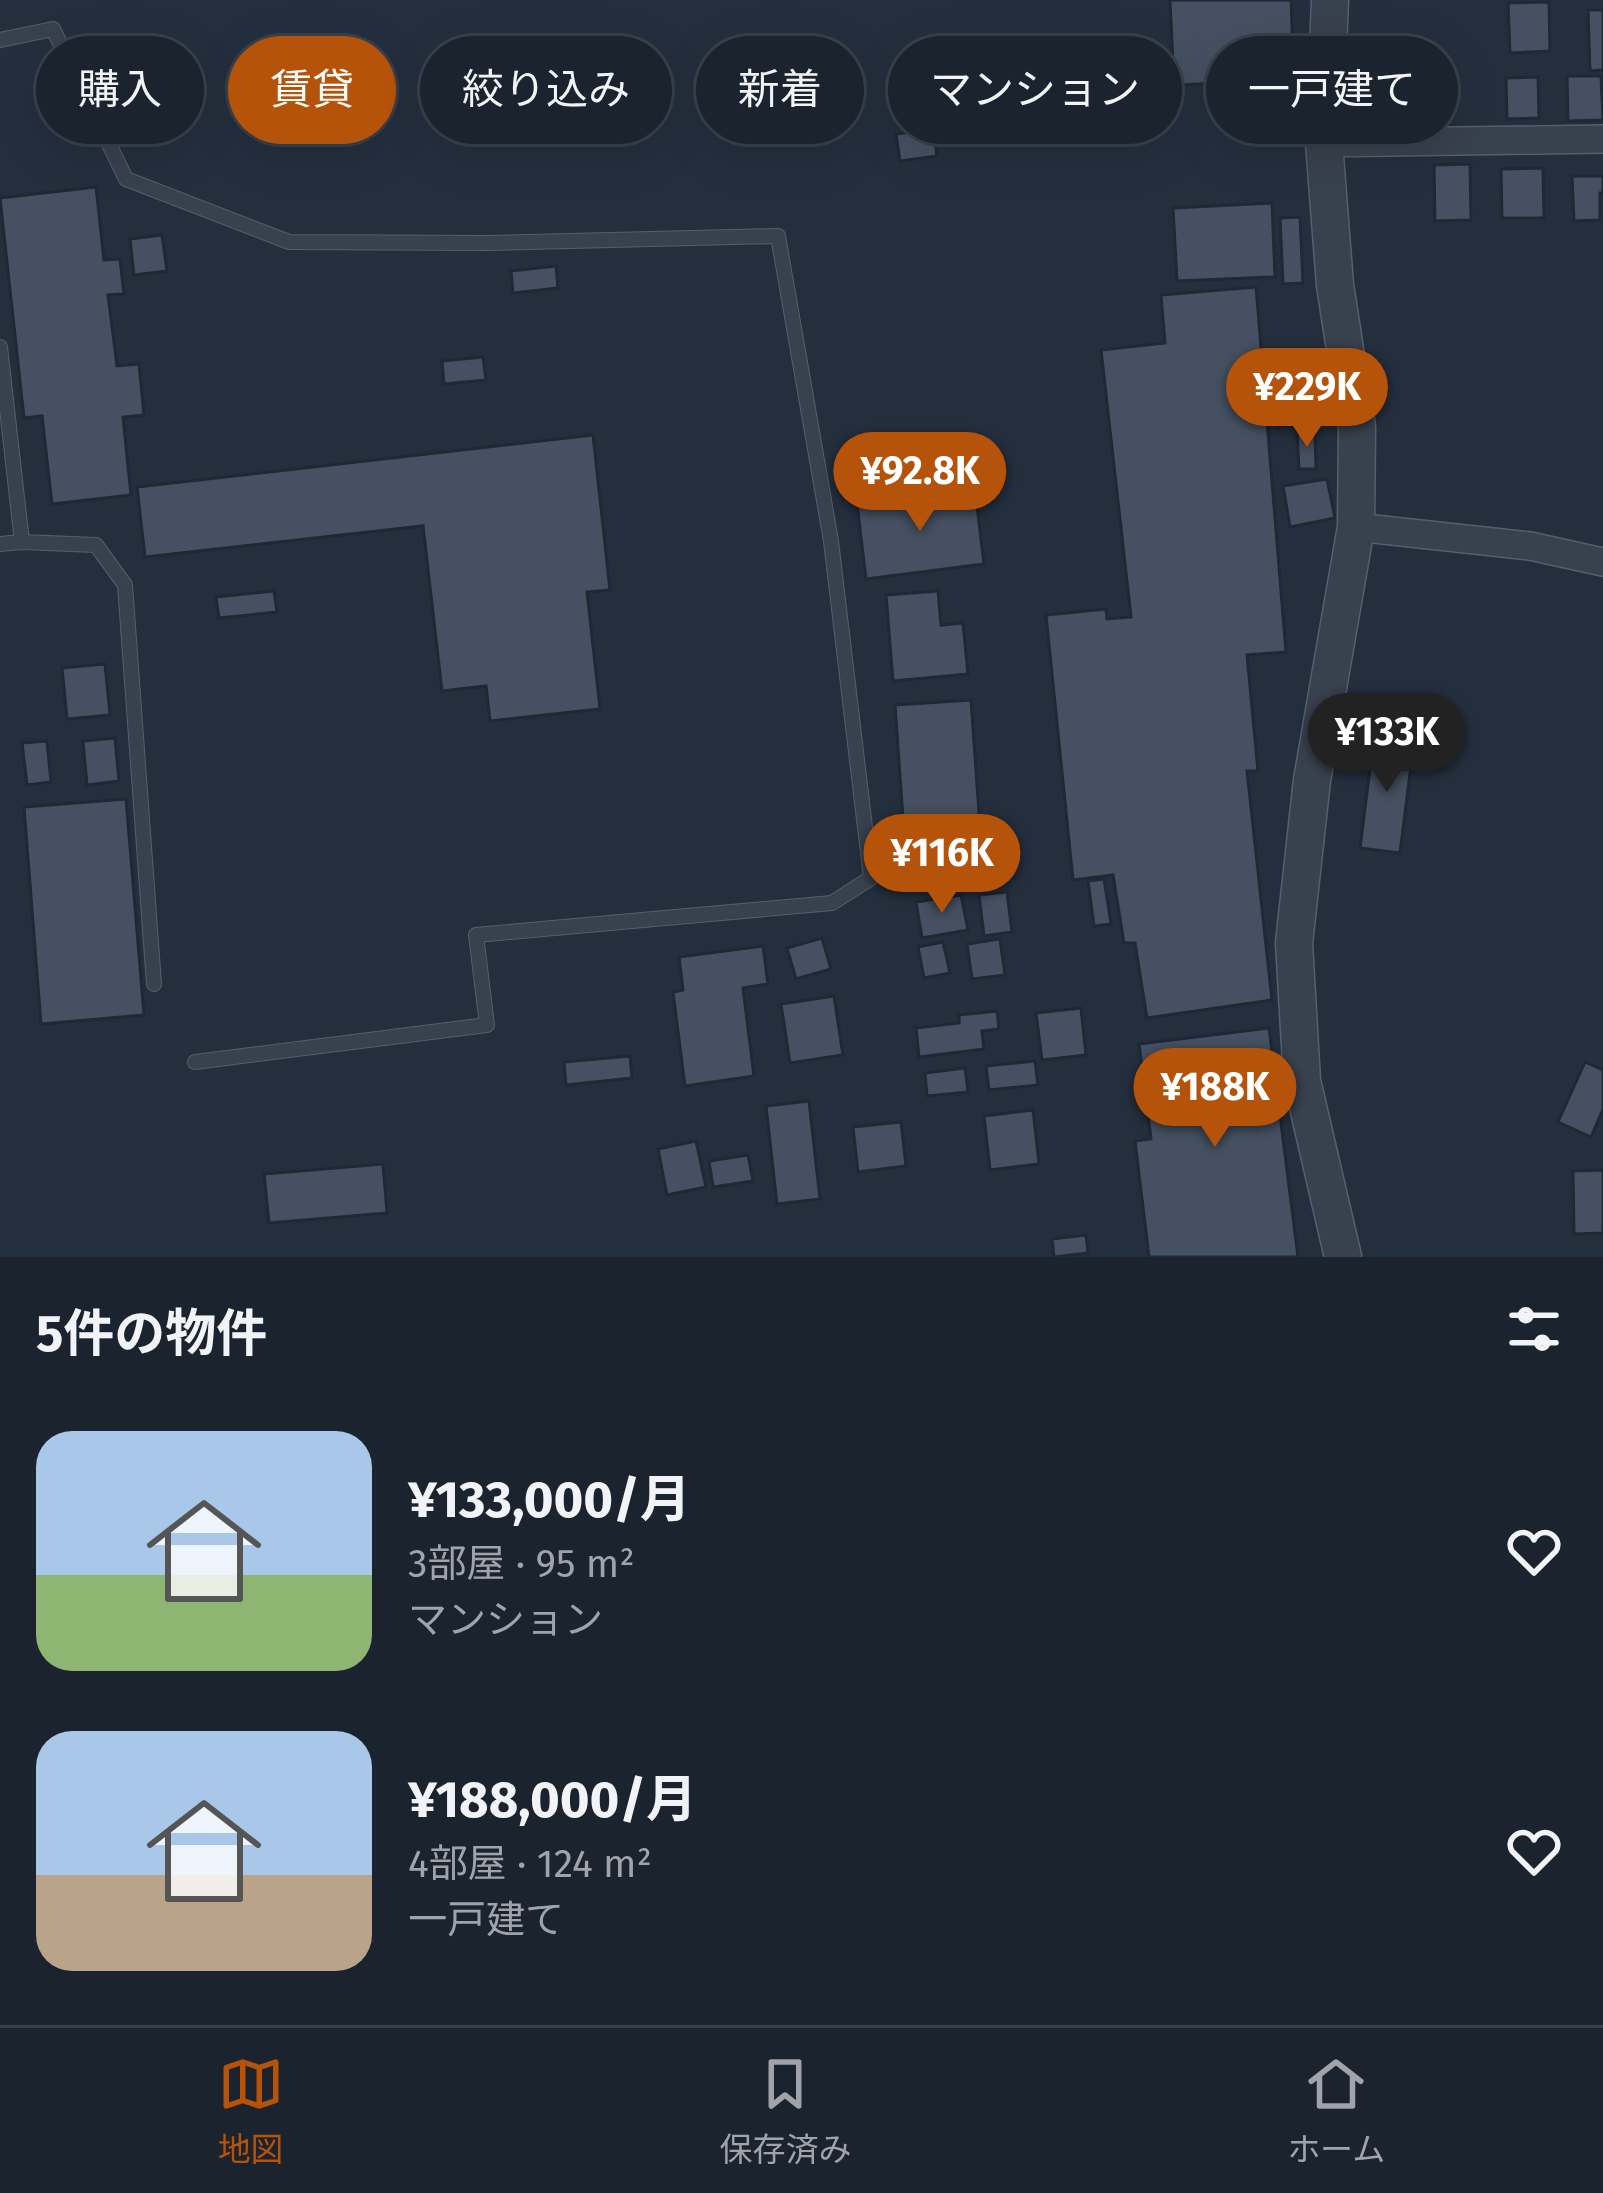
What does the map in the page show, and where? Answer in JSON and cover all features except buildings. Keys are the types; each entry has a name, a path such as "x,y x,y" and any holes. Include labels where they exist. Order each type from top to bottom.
{"street":[{"path":"1328,36 1330,0"},
{"path":"1458,141 1603,139"},
{"path":"1324,144 1335,285 1357,428 1356,527 1312,780 1294,943 1302,1081 1343,1257"},
{"path":"1356,527 1530,546 1603,562"}],"lane":[{"path":"0,40 53,29 126,179 290,242 778,236 831,541 871,878 832,903 476,935 487,1025 195,1062"},
{"path":"0,347 22,542"},
{"path":"0,544 96,545 125,585 154,984"}]}
